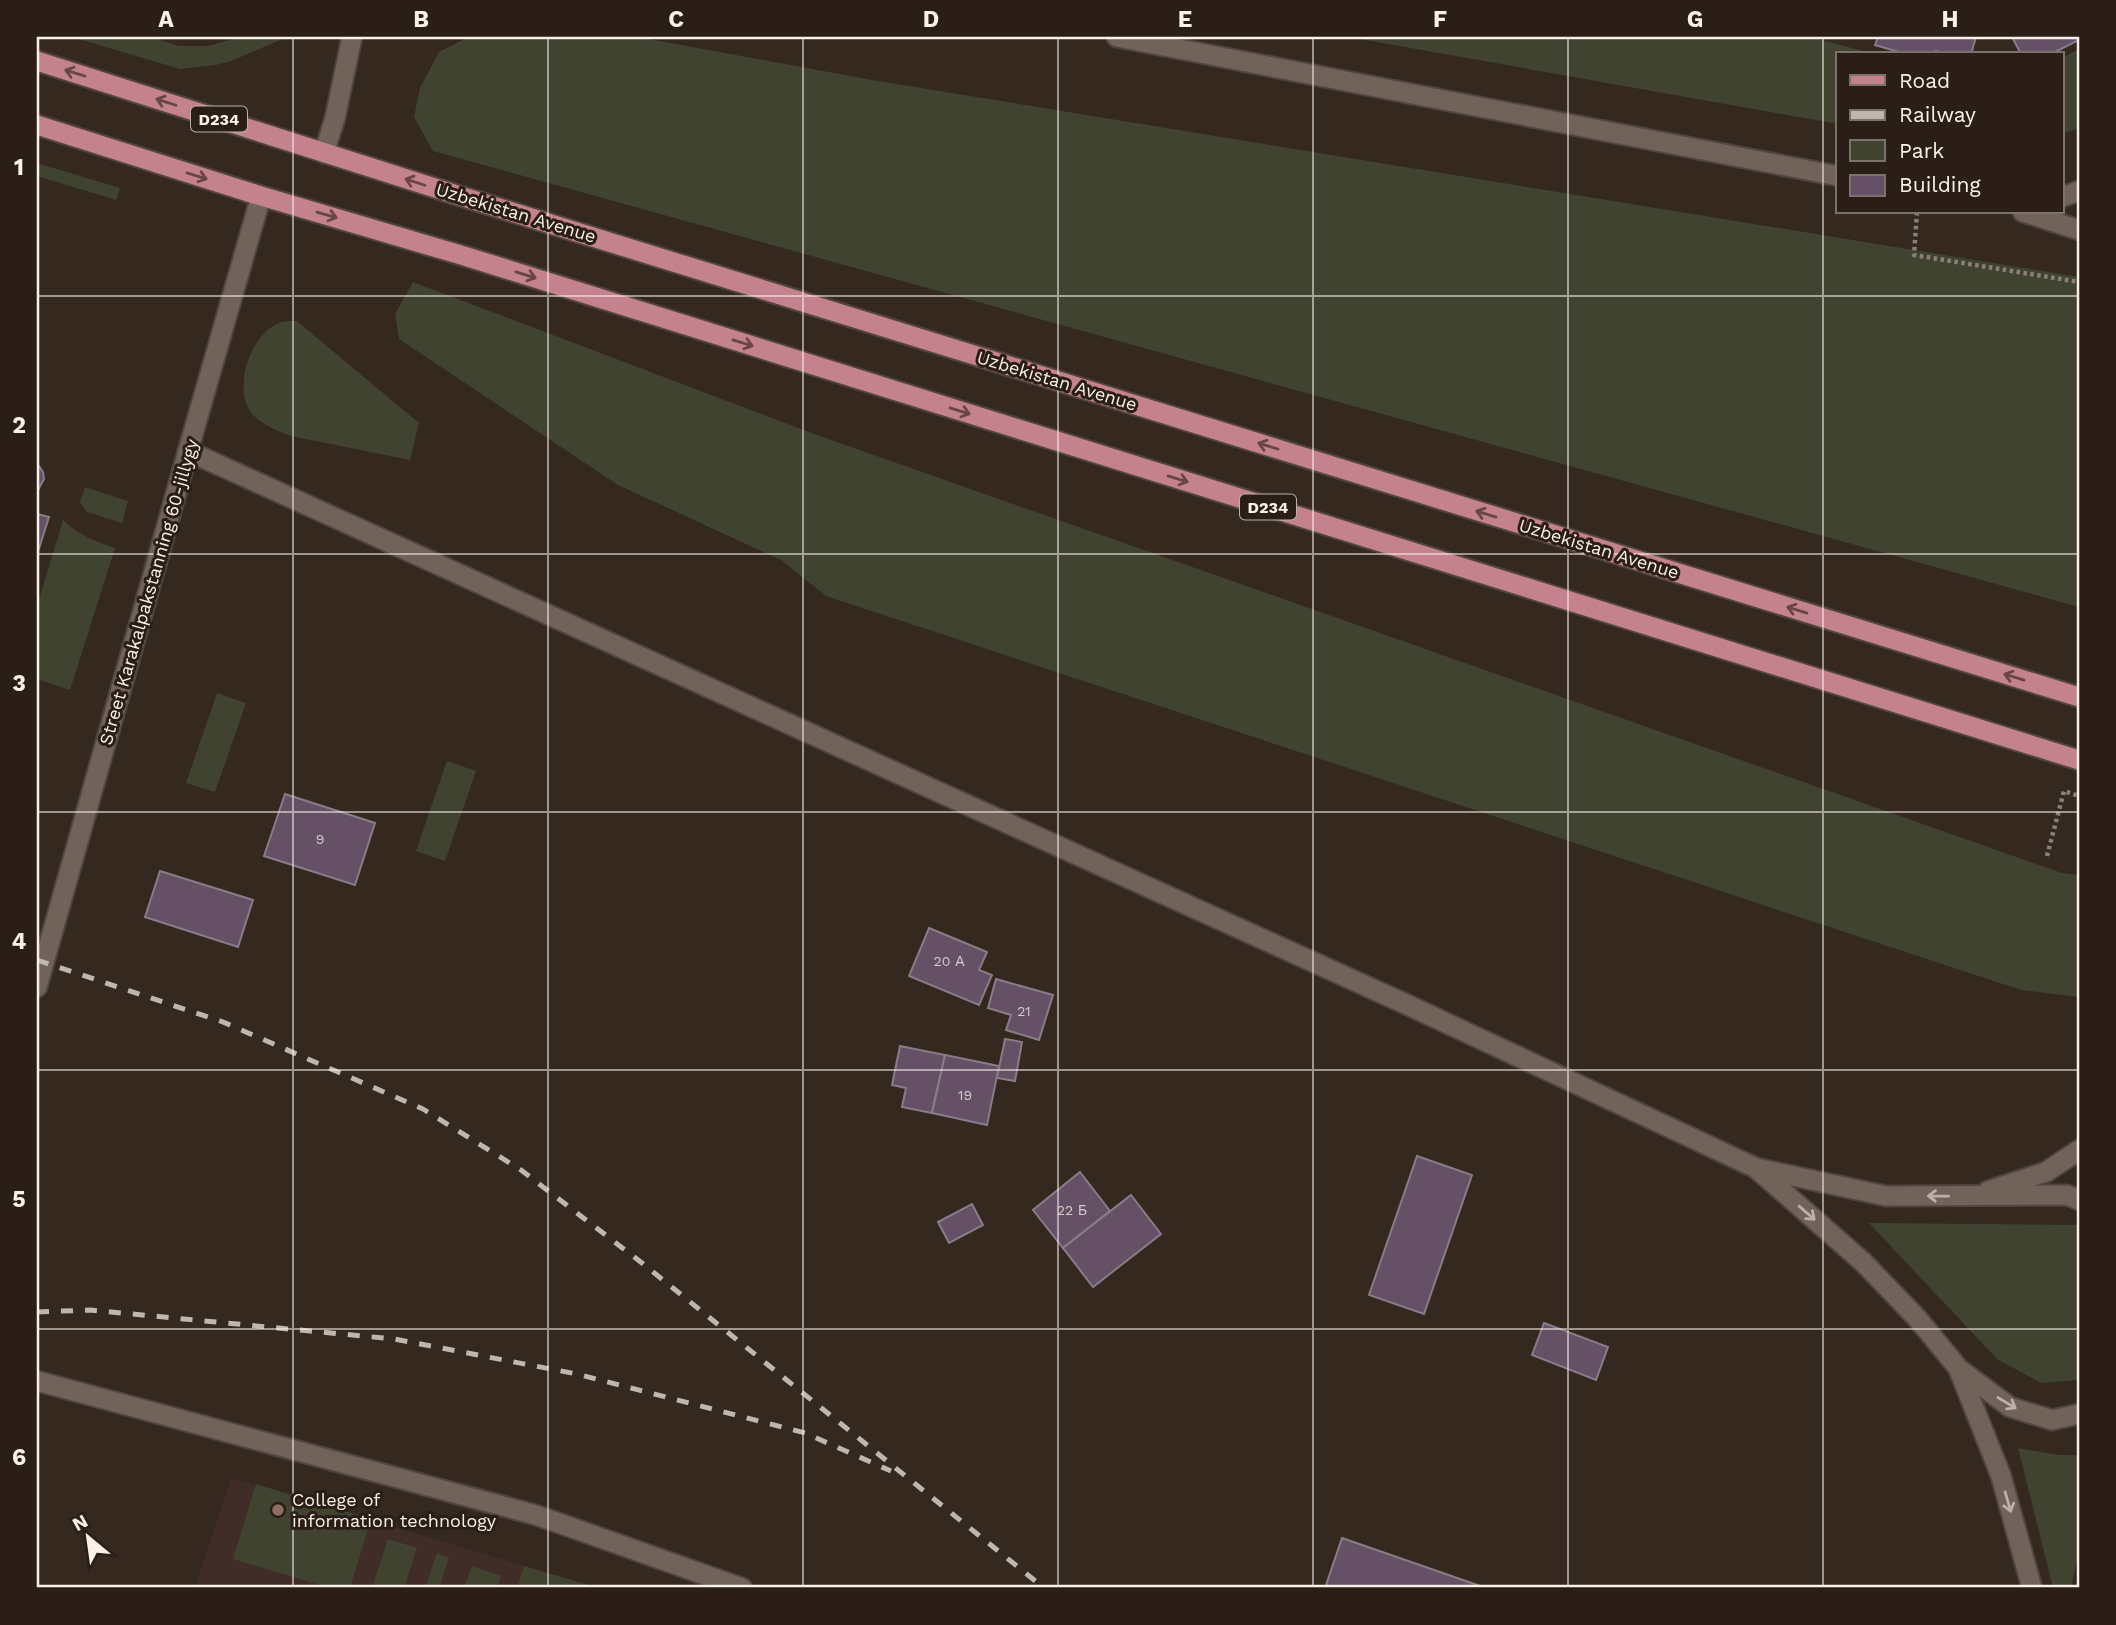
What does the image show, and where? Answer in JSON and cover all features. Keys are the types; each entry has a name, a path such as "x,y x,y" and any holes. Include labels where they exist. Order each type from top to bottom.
{"main road":[{"path":"324,153 335,118 352,37"},
{"path":"1117,37 1836,176"},
{"name":"Uzbekistan Avenue","path":"37,61 324,153 2079,697"},
{"name":"D234","path":"37,125 2077,760"},
{"name":"Street Karakalpakstanning 60-jillygy","path":"37,988 261,196"},
{"path":"2029,214 2079,230"},
{"path":"188,451 1398,1000 1756,1168 1886,1196 2067,1195 2079,1200"},
{"path":"1971,1196 2046,1172 2079,1150"},
{"path":"1756,1168 1864,1264 1917,1318 1959,1369 2010,1407 2052,1420 2079,1414"},
{"path":"1959,1369 2001,1476 2032,1588"},
{"path":"37,1381 536,1515 742,1588"}],"path":[{"path":"1917,214 1914,254 2079,282"},
{"path":"2047,856 2064,791 2079,796"}],"shaded area":[{"name":"College of information technology","path":"231,1478 598,1588 195,1588"}],"green space":[{"path":"72,37 151,37 179,46 208,46 240,37 287,37 231,61 180,69"},
{"path":"469,37 638,37 872,80 2079,277 2079,607 433,151 414,117 420,88 439,52"},
{"path":"1349,37 1811,37 1867,52 1836,52 1836,124"},
{"path":"2079,49 2079,128 2064,133 2064,57"},
{"path":"37,163 120,188 116,200 37,176"},
{"path":"413,282 817,435 2062,873 2079,875 2079,997 2021,990 826,596 781,560 618,485 399,339 395,314"},
{"path":"297,321 419,423 410,460 291,436 266,425 253,415 247,404 244,377 253,350 270,328 281,322"},
{"path":"85,487 128,501 122,523 87,512 80,502"},
{"path":"63,520 81,534 115,548 70,690 37,679 37,606"},
{"path":"217,693 246,703 215,792 186,783"},
{"path":"447,761 476,771 445,861 416,851"},
{"path":"1869,1223 2079,1225 2079,1380 2041,1383 1997,1359"},
{"path":"2018,1448 2059,1455 2079,1455 2079,1550 2071,1588 2053,1588"},
{"path":"256,1484 371,1519 350,1588 330,1588 233,1559"},
{"path":"388,1539 417,1548 404,1588 372,1588"},
{"path":"437,1553 449,1558 439,1588 425,1588"},
{"path":"472,1566 501,1576 497,1588 464,1588"},
{"path":"524,1566 599,1588 517,1588"}],"building":[{"path":"1878,37 1976,37 1972,52 1899,52 1875,45"},
{"path":"2012,37 2079,37 2079,40 2055,52 2020,52"},
{"path":"37,463 44,479 37,492"},
{"path":"37,514 49,517 37,555"},
{"path":"285,794 375,823 355,885 264,856"},
{"path":"160,871 253,900 238,947 145,917"},
{"path":"929,928 987,952 979,970 992,975 979,1005 909,976"},
{"path":"996,979 1053,995 1039,1040 1006,1030 1011,1015 988,1008"},
{"path":"1005,1039 1022,1042 1015,1081 997,1078"},
{"path":"900,1046 945,1055 932,1113 902,1107 906,1088 892,1085"},
{"path":"945,1055 999,1066 987,1125 932,1113"},
{"path":"1417,1156 1472,1175 1424,1314 1369,1295"},
{"path":"1080,1172 1110,1211 1063,1248 1033,1210"},
{"path":"1131,1195 1161,1234 1093,1287 1063,1248"},
{"path":"972,1204 983,1225 949,1243 938,1222"},
{"path":"1544,1323 1608,1347 1596,1380 1532,1355"},
{"path":"1342,1538 1486,1588 1325,1588"}],"railway":[{"path":"37,960 223,1022 423,1109 521,1170 642,1263 1044,1588"},
{"path":"37,1312 90,1310 394,1339 577,1374 805,1433 891,1471"}],"place":[{"name":"College of information technology","path":"278,1510"}]}
